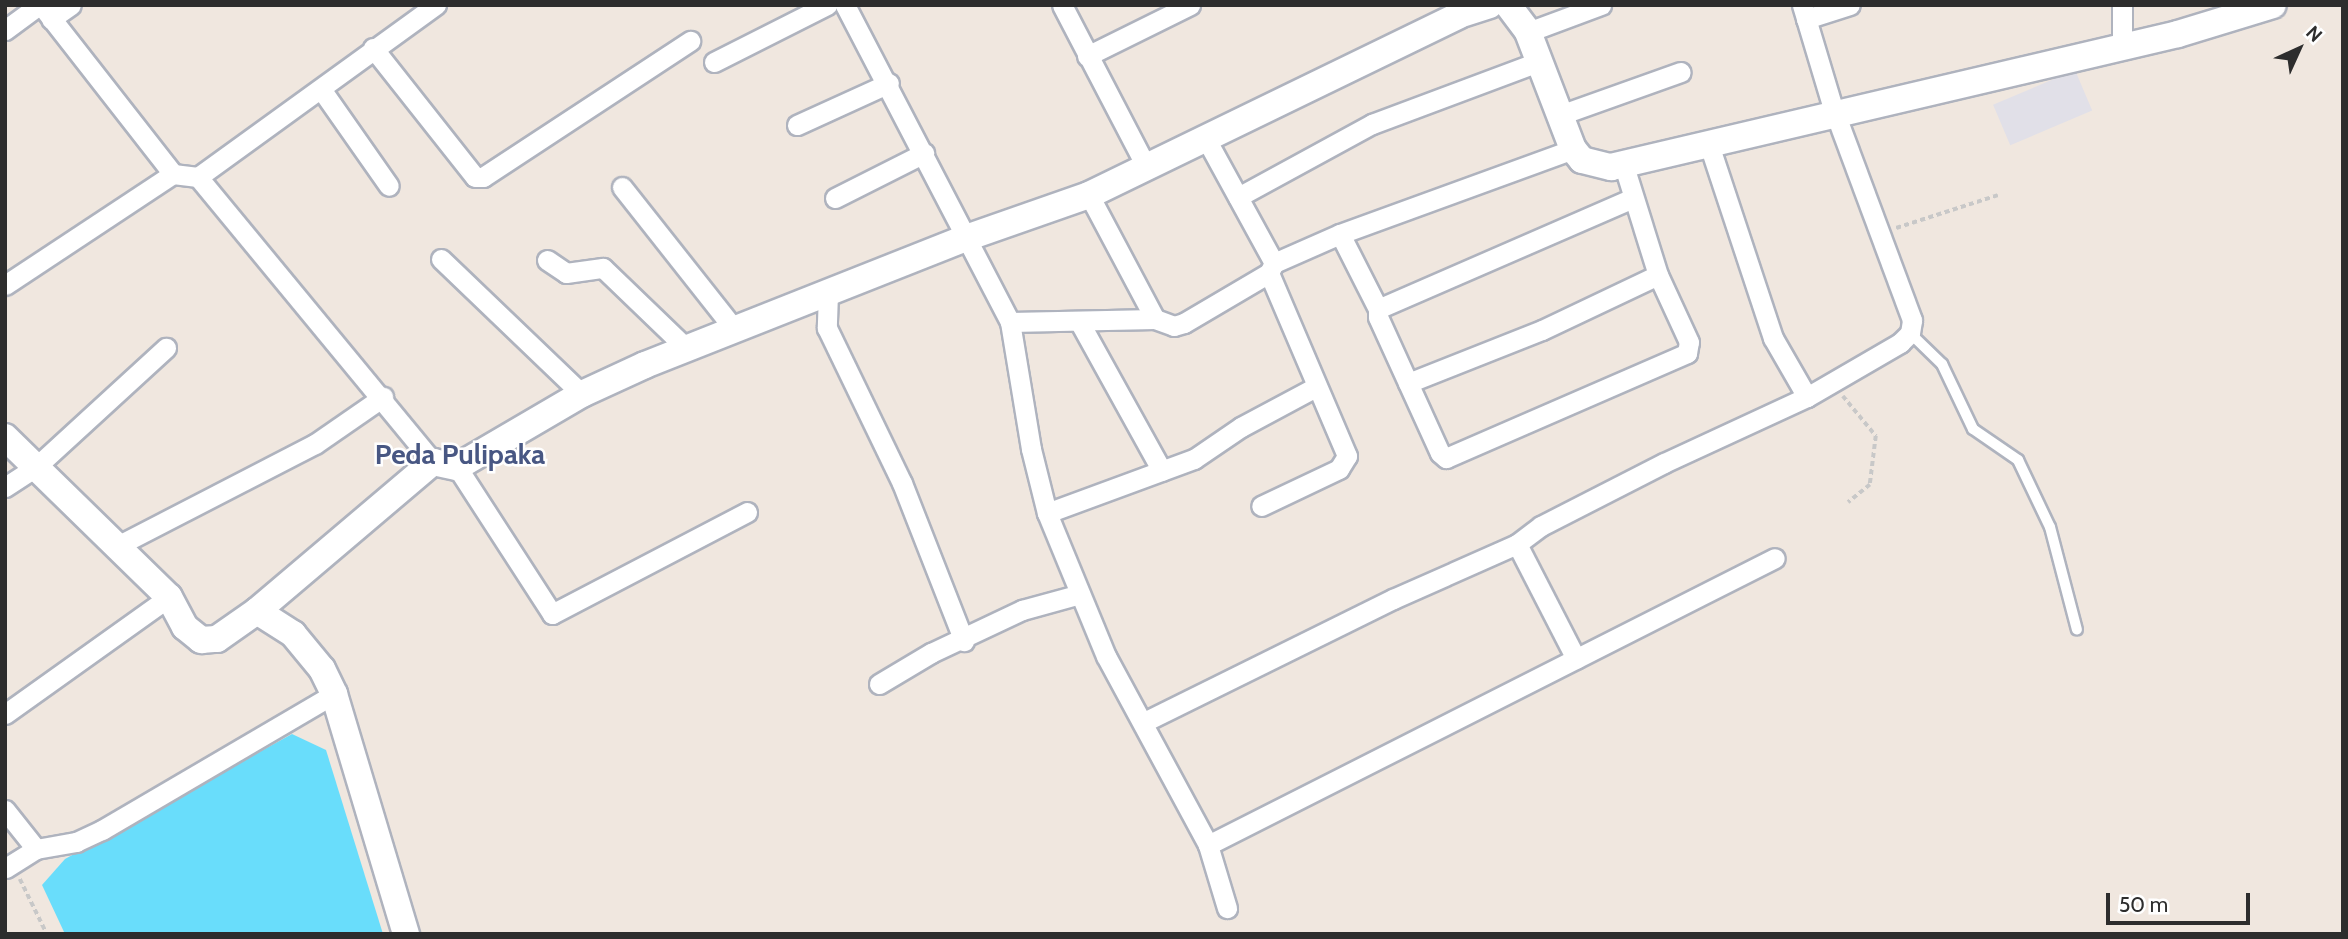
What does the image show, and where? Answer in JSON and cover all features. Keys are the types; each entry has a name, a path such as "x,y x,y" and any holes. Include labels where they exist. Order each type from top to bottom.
{"main road":[{"path":"5,437 119,545 169,597 185,627 201,640 216,639 257,611 445,464 582,394 734,329 969,237 1089,195 1459,15 1504,6 1528,32 1573,149 1594,166 1624,166 2122,46 2273,5"},
{"path":"257,611 293,634 322,668 334,694 406,934"}],"street":[{"path":"5,30 44,10 71,5"},
{"path":"5,285 173,174 198,177 436,5"},
{"path":"714,62 827,5"},
{"path":"845,5 889,83 1010,322 1031,449 1047,513 1106,656 1208,845 1227,908"},
{"path":"1062,5 1147,168"},
{"path":"1087,56 1190,5"},
{"path":"1528,32 1601,5"},
{"path":"1144,722 1393,598 1517,544 1541,526 1664,463 1807,397 1830,381 1900,343 1910,332 1907,302 1835,116 1804,12 1850,5"},
{"path":"2122,5 2122,46"},
{"path":"44,10 173,174"},
{"path":"373,48 475,177 483,177 690,41"},
{"path":"1238,197 1372,124 1538,62"},
{"path":"1560,114 1681,72"},
{"path":"797,125 889,83"},
{"path":"321,89 389,186"},
{"path":"1205,137 1272,268 1347,462 1261,506"},
{"path":"1709,145 1773,338 1807,397"},
{"path":"1010,322 1080,323 1155,319 1174,326 1184,323 1272,268 1340,234 1573,149"},
{"path":"835,198 924,153"},
{"path":"1340,234 1378,309 1378,317 1435,445 1446,458 1682,357 1689,342 1658,275 1624,166"},
{"path":"198,177 383,397 445,464 552,614 747,512"},
{"path":"622,187 734,329"},
{"path":"1089,195 1155,319"},
{"path":"1378,309 1633,198"},
{"path":"441,260 582,394"},
{"path":"547,260 566,273 603,268 686,348"},
{"path":"1408,383 1542,330 1658,275"},
{"path":"828,293 828,328 902,483 964,641"},
{"path":"1080,323 1161,471"},
{"path":"5,487 37,466 166,348"},
{"path":"1047,513 1194,459 1241,427 1316,387"},
{"path":"119,545 315,444 383,397"},
{"path":"1517,544 1576,659"},
{"path":"1208,845 1776,558"},
{"path":"879,684 931,653 964,641 1022,610 1080,594"},
{"path":"5,714 169,597"},
{"path":"9,866 36,849 76,842 102,830 334,694"},
{"path":"5,810 36,849"}],"lane":[{"path":"1910,332 1942,364 1973,429 2018,460 2050,527 2077,630"}],"path":[{"path":"1881,233 1998,195"},
{"path":"1830,381 1876,436 1870,485 1848,503"},
{"path":"9,866 47,934"}],"shaded area":[{"path":"2075,70 2092,111 2010,145 1993,105"}],"water":[{"path":"292,734 326,750 383,934 65,934 42,885 65,859"}],"district":[{"name":"Peda Pulipaka","path":"460,454"}]}
